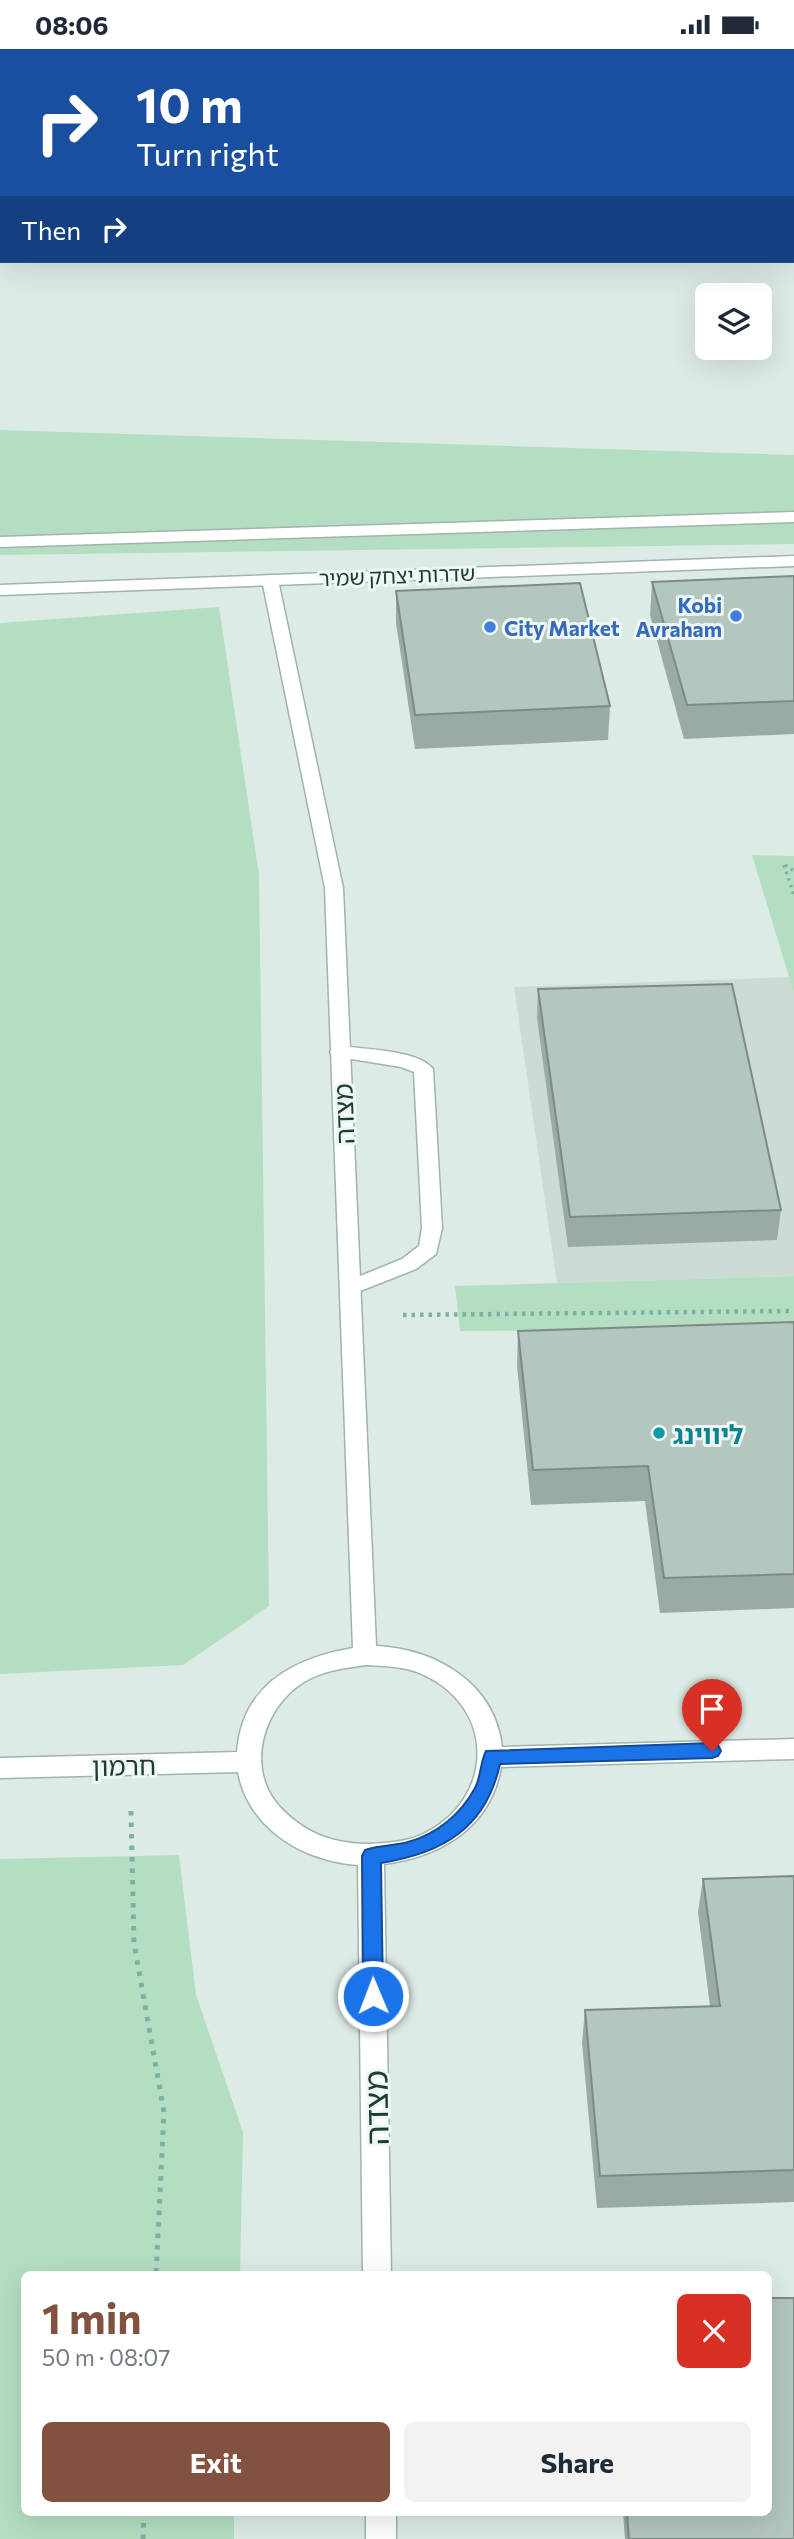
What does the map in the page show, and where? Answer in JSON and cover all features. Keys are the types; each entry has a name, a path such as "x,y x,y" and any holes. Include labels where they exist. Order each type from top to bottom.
{"street":[{"name":"שדרות יצחק שמיר","path":"0,542 794,517"},
{"name":"שדרות יצחק שמיר","path":"0,590 794,561"},
{"name":"מצדה","path":"270,580 334,888 365,1655"},
{"path":"340,1052 405,1061 423,1069 432,1228 429,1249 409,1264 350,1287"},
{"path":"365,1655 403,1658 439,1673 469,1694 487,1724 493,1757 486,1787 469,1814 442,1837 409,1850 372,1856 334,1851 301,1839 274,1818 256,1792 248,1762 251,1730 268,1700 293,1677 328,1662 365,1655"},
{"path":"493,1757 794,1749"},
{"name":"חרמון","path":"0,1768 248,1762"},
{"name":"מצדה","path":"372,1856 377,2271"},
{"path":"381,2516 381,2539"}],"path":[{"path":"794,871 784,865 794,895"},
{"path":"351,1316 794,1311"},
{"path":"130,1765 134,1943 164,2112 156,2271"},
{"path":"143,2539 144,2516"}],"shaded area":[{"path":"789,977 794,994 794,1276 557,1283 514,987"}],"green space":[{"path":"0,430 794,455 794,544 0,555"},
{"path":"219,607 259,875 269,1606 183,1665 0,1674 0,623"},
{"path":"752,855 794,856 794,994 789,977"},
{"path":"794,1276 794,1329 460,1331 455,1286"},
{"path":"179,1855 196,1995 243,2132 240,2271 21,2271 21,2516 234,2516 234,2539 0,2539 0,1859"}],"building":[{"path":"794,576 794,701 687,705 652,582"},
{"path":"580,583 610,706 415,715 396,591"},
{"path":"732,984 781,1210 570,1217 538,989"},
{"name":"ליווינג","path":"794,1322 794,1574 664,1578 648,1466 533,1470 518,1331"},
{"path":"794,1876 794,2170 600,2176 585,2010 720,2006 703,1879"},
{"path":"772,2298 794,2298 794,2539 629,2539 627,2516 772,2516"}],"place":[{"name":"Kobi Avraham","path":"736,616"},
{"name":"City Market","path":"490,627"},
{"name":"ליווינג","path":"659,1433"}],"route":[{"path":"373,1996 372,1856 409,1850 442,1837 469,1814 486,1787 493,1757 712,1751"}]}
